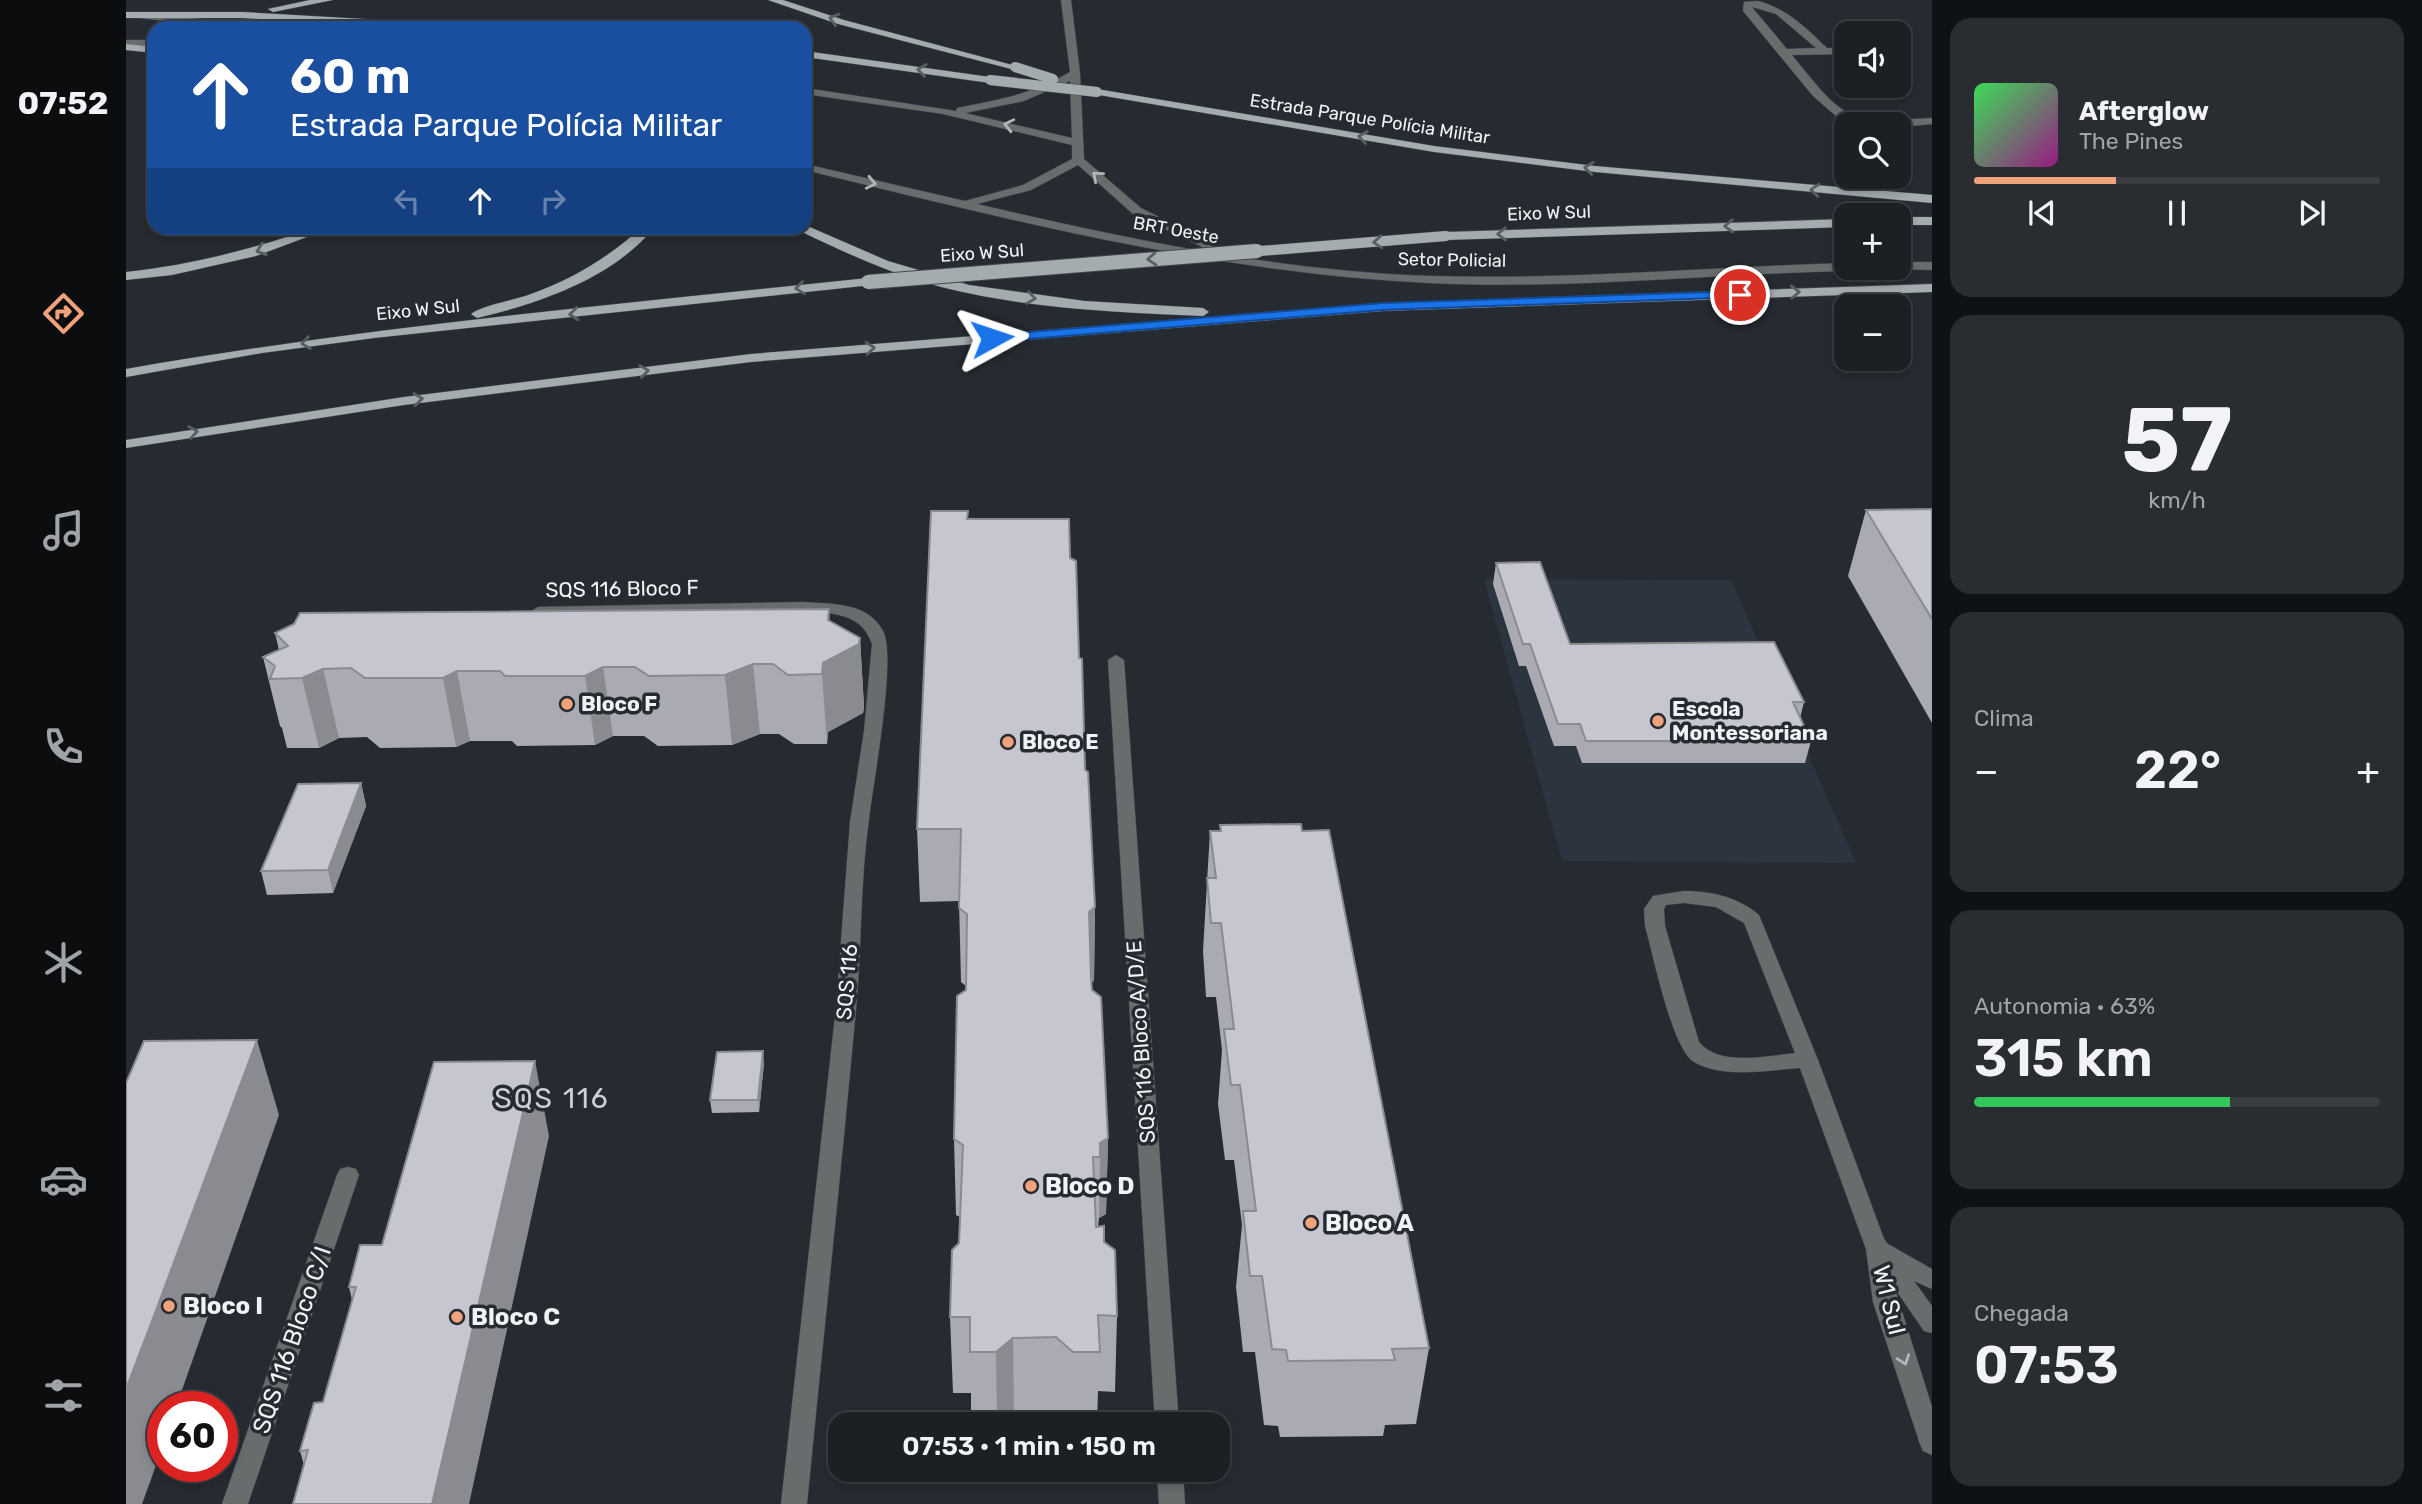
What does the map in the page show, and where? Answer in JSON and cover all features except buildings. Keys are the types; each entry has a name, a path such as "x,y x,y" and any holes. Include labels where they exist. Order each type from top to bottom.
{"main road":[{"path":"242,15 328,0"},
{"path":"773,0 841,22 1015,67 1097,92"},
{"path":"127,15 242,15 347,21"},
{"path":"126,45 147,49"},
{"name":"Estrada Parque Polícia Militar","path":"812,55 1097,92 1434,149 1555,164 1932,199"},
{"path":"1911,222 1932,221"},
{"name":"Eixo W Sul","path":"126,373 262,349 374,334 868,282 1446,236 1834,223"},
{"path":"812,231 904,271 967,289 1048,301 1158,310 1287,314"},
{"path":"126,276 173,271 252,253 305,235"},
{"path":"374,334 497,310 541,295 592,272 624,251 641,235"},
{"path":"126,444 404,401 751,358 1383,307 1932,288"}],"street":[{"path":"1066,0 1075,73 1075,142 1078,160"},
{"path":"1824,51 1778,6 1759,2 1747,4 1748,10 1831,107 1841,115 1861,122 1932,121"},
{"path":"127,15 187,21"},
{"path":"126,45 147,44"},
{"path":"1784,52 1834,51"},
{"path":"943,111 1027,99 1053,88 1075,73"},
{"path":"812,92 943,111 1075,142"},
{"name":"BRT Oeste","path":"960,204 1010,195 1054,178 1078,160 1137,211 1239,259"},
{"name":"BRT Oeste","path":"812,169 960,204 1140,242 1239,259"},
{"name":"Setor Policial","path":"1239,259 1371,276 1484,279 1665,276 1834,268"},
{"path":"1911,267 1932,266"},
{"name":"SQS 116 Bloco F","path":"525,612 714,608"},
{"name":"SQS 116","path":"714,608 840,609 860,614 871,622 878,632 880,644 873,731 859,822 846,1007 794,1504"},
{"name":"SQS 116 Bloco A/D/E","path":"1116,660 1166,1412"},
{"path":"1808,1060 1722,1063 1705,1059 1693,1050 1687,1040 1655,926 1654,909 1660,900 1714,900 1744,911 1752,920 1808,1060 1876,1247 1932,1280"},
{"name":"SQS 116 Bloco C/I","path":"236,1504 348,1175"},
{"name":"W1 Sul","path":"1876,1247 1932,1324"},
{"name":"W1 Sul","path":"1876,1247 1885,1302 1932,1444"},
{"path":"1171,1482 1172,1504"}],"shaded area":[{"name":"Escola Montessoriana","path":"1484,579 1731,580 1856,863 1562,861"}],"place":[{"name":"Bloco F","path":"567,704"},
{"name":"Escola Montessoriana","path":"1658,721"},
{"name":"Bloco E","path":"1008,742"},
{"name":"Bloco D","path":"1031,1186"},
{"name":"Bloco A","path":"1311,1223"},
{"name":"Bloco I","path":"169,1306"},
{"name":"Bloco C","path":"457,1317"}],"district":[{"name":"SQS 116","path":"552,1098"}],"route":[{"path":"992,338 1383,307 1740,295"}]}
